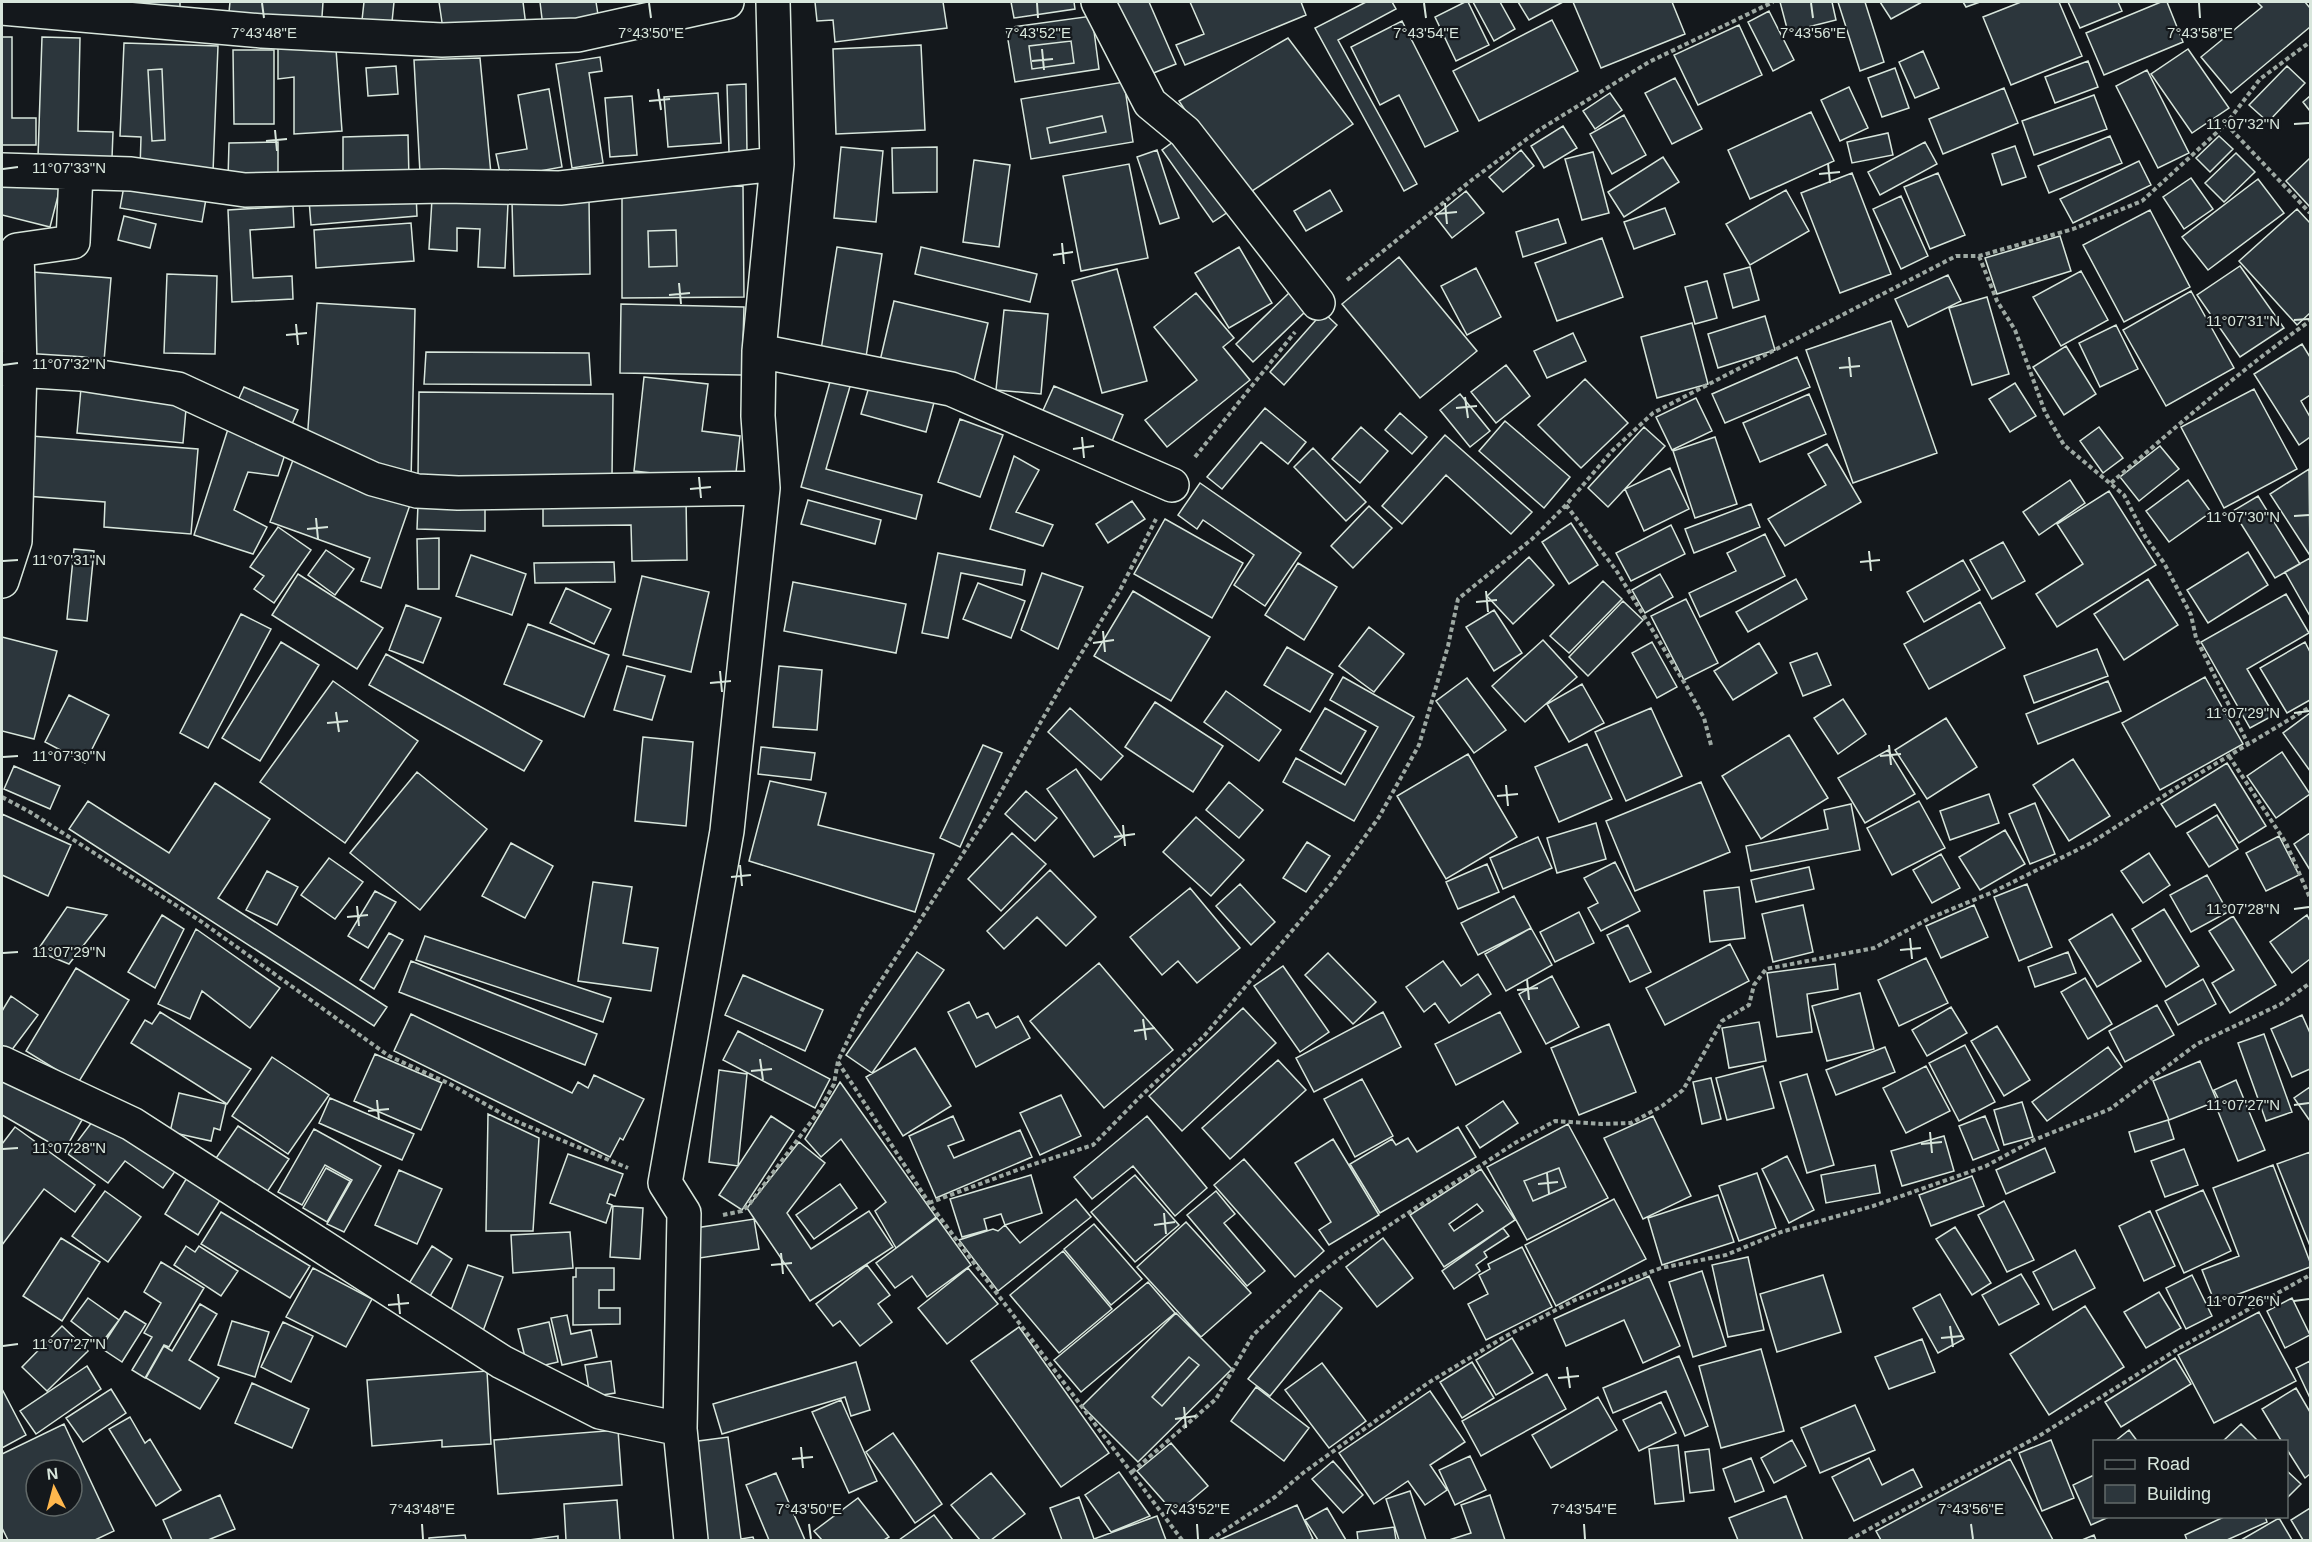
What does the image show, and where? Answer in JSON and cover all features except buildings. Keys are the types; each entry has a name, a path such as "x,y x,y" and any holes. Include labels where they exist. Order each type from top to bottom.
{"street":[{"path":"2,8 262,31 442,40 578,35 727,2"},
{"path":"691,1540 680,1430 684,1213 665,1183 727,831 763,488 758,416 759,351 777,164 773,2"},
{"path":"1098,2 1150,103 1185,132 1318,303"},
{"path":"2,170 131,174 245,190 443,186 560,188 777,164"},
{"path":"2,581 15,541 11,369 17,250 73,242 76,173"},
{"path":"759,351 951,389 1172,485"},
{"path":"11,369 81,374 178,389 373,479 417,491 459,493 763,488"},
{"path":"2,1063 132,1124 502,1362 600,1412 680,1430"}],"path":[{"path":"684,1213 709,1217 742,1211 819,1111 834,1084 838,1061 862,1010 986,818 1059,690 1120,590 1172,485 1318,303 1427,215 1539,130 1649,62 1773,2"},
{"path":"929,1203 1028,1166 1093,1145 1204,1036 1332,883 1379,817 1419,745 1448,646 1458,599 1532,539 1566,505 1612,451 1653,413 1956,256 1979,256 2073,229 2142,201 2226,124 2260,79 2310,42"},
{"path":"2226,124 2310,213"},
{"path":"1979,256 1997,301 2015,330 2044,412 2064,445 2124,495 2146,538 2170,573 2191,615 2196,638 2248,744"},
{"path":"2111,483 2205,402 2278,343 2310,321"},
{"path":"1566,505 1616,570 1687,687 1704,718 1711,745"},
{"path":"1132,1472 1216,1399 1253,1335 1344,1254 1515,1143 1555,1122 1631,1123 1662,1106 1683,1090 1722,1021 1749,1005 1754,985 1766,969 1874,948 1930,918 1993,892 2091,843 2182,784 2310,707"},
{"path":"2229,756 2286,843 2310,898"},
{"path":"2,796 199,920 389,1056 450,1084 513,1120 665,1183"},
{"path":"1210,1540 1275,1497 1303,1473 1428,1383 1506,1336 1575,1300 1661,1268 1726,1255 1781,1232 1873,1206 1986,1166 2034,1140 2110,1109 2198,1044 2281,1004 2310,983"},
{"path":"838,1061 929,1203 1182,1540"},
{"path":"1849,1540 2038,1436 2181,1347 2310,1275"}]}
